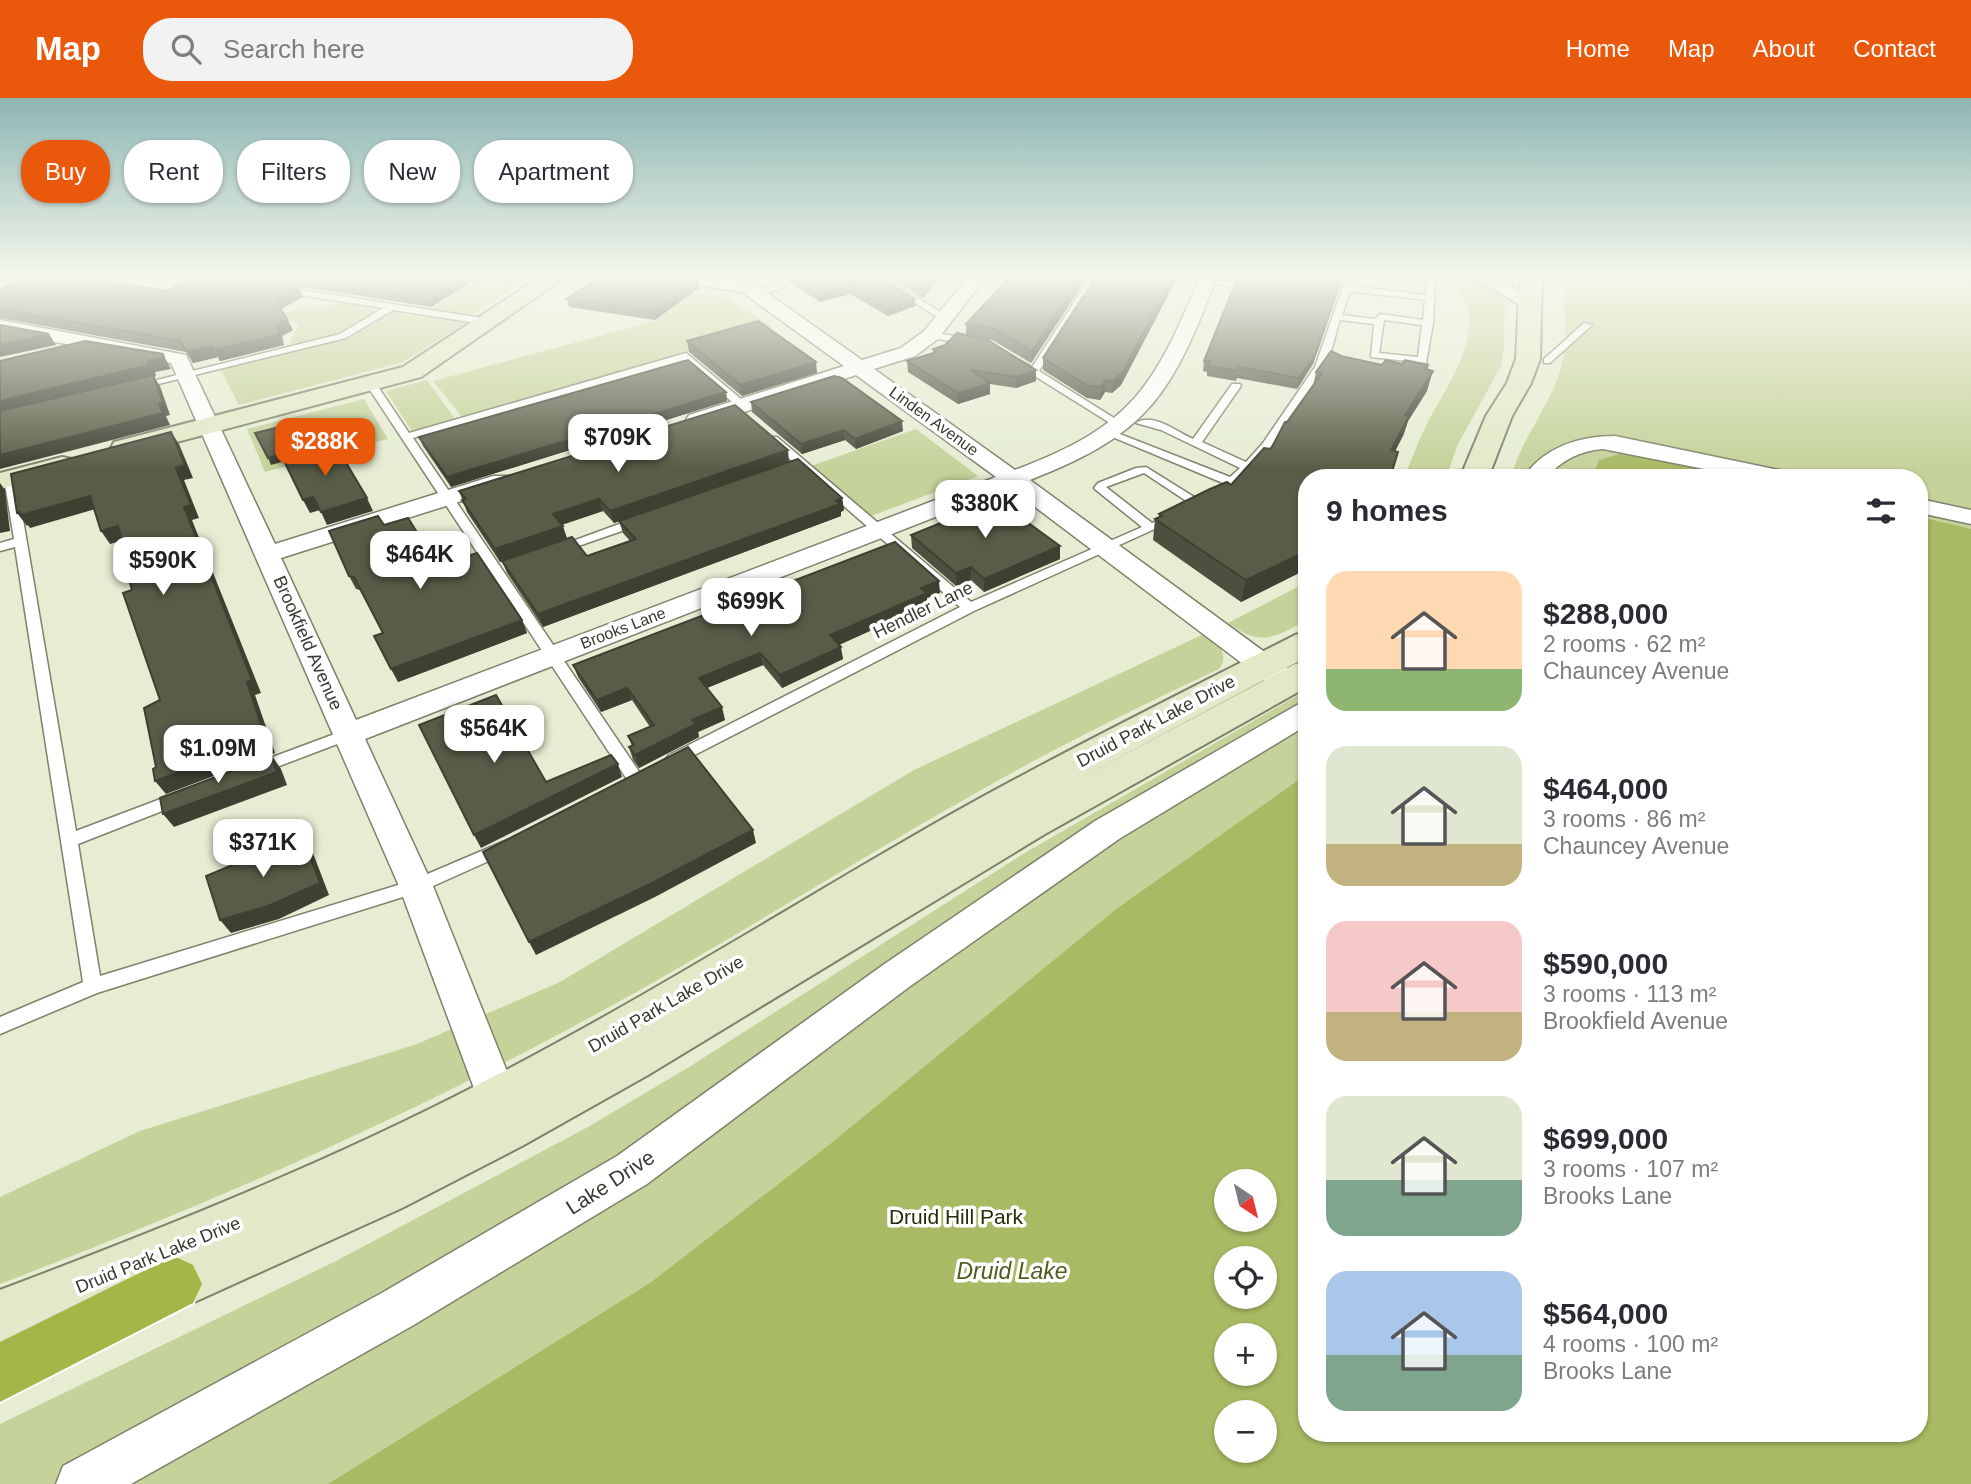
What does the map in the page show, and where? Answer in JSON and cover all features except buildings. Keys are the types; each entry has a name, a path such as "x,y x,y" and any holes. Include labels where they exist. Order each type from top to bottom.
{"highway":[{"path":"0,1373 174,1284"}],"main road":[{"path":"5,480 371,384 421,368 463,340"},
{"path":"1478,469 1499,416 1519,383 1528,359 1528,340"},
{"path":"1498,469 1509,437 1541,379 1547,361 1547,340"},
{"name":"Druid Park Lake Drive","path":"0,1318 114,1275 278,1206 498,1099 665,1006 1030,788 1113,742 1294,682"},
{"name":"Druid Park Lake Drive","path":"0,1359 384,1190 515,1123 631,1060 1031,823 1294,682"}],"street":[{"name":"Brookfield Avenue","path":"74,340 179,359 416,887 498,1099"},
{"name":"Linden Avenue","path":"822,340 1294,682"},
{"path":"671,428 742,409 908,352 922,340"},
{"name":"Brooks Lane","path":"348,734 1069,455 1123,425 1154,391 1167,372 1181,340"},
{"path":"54,354 97,344"},
{"path":"1541,469 1572,447 1600,442 1741,469"},
{"path":"268,554 526,473"},
{"path":"1928,508 1971,516"},
{"name":"Lake Drive","path":"81,1484 396,1310 632,1170 896,976 1107,830 1294,682"}],"lane":[{"path":"120,390 328,340"},
{"path":"970,340 978,343"},
{"path":"1034,372 1055,340"},
{"name":"Hendler Lane","path":"552,655 642,777 761,712 969,608 1108,549 1201,505 1232,482 1267,445 1320,368 1330,340"},
{"path":"1376,340 1374,355 1423,361 1425,340"},
{"path":"1547,361 1571,340"},
{"path":"406,437 686,356 742,409"},
{"path":"1012,359 1123,425 1232,482"},
{"path":"371,384 447,498 502,568 552,655"},
{"path":"1195,444 1236,386"},
{"path":"1123,425 1178,436 1248,467"},
{"path":"764,430 969,608"},
{"path":"790,468 802,464"},
{"path":"1151,528 1100,488 1102,485 1146,470 1201,505"},
{"path":"5,480 22,541 93,986"},
{"path":"547,553 649,517"},
{"path":"0,547 22,541"},
{"path":"237,776 348,734"},
{"path":"69,840 198,791"},
{"path":"0,1026 93,986 416,887 518,840"}],"green space":[{"path":"291,340 316,340 297,344 289,344"},
{"path":"341,340 438,340 403,362 239,405 220,369"},
{"path":"586,340 729,340 462,417 433,381"},
{"path":"1467,340 1504,340 1501,366 1458,444 1449,469 1408,469 1425,428 1464,351"},
{"name":"Druid Hill Park","path":"1565,340 1971,340 1971,1484 0,1484 0,1424 334,1262 588,1127 689,1067 1023,854 1298,695 1298,1442 1928,1442 1928,469 1514,469 1561,368"},
{"path":"427,380 455,419 412,431 386,391"},
{"path":"364,399 388,439 265,472 247,429"},
{"path":"916,429 978,476 871,516 811,466"},
{"path":"1298,587 1298,624 1276,635 1259,637 1228,623"},
{"path":"1206,633 1223,654 1219,669 1004,777 600,1012 413,1108 277,1171 0,1284 0,1197 140,1131 417,1044 560,982 914,770"}],"water":[{"path":"1629,451 1706,469 1596,469 1599,460"},
{"name":"Druid Lake","path":"1928,519 1971,529 1971,1484 328,1484 650,1283 829,1145 1115,910 1298,780 1298,1442 1928,1442"}]}
